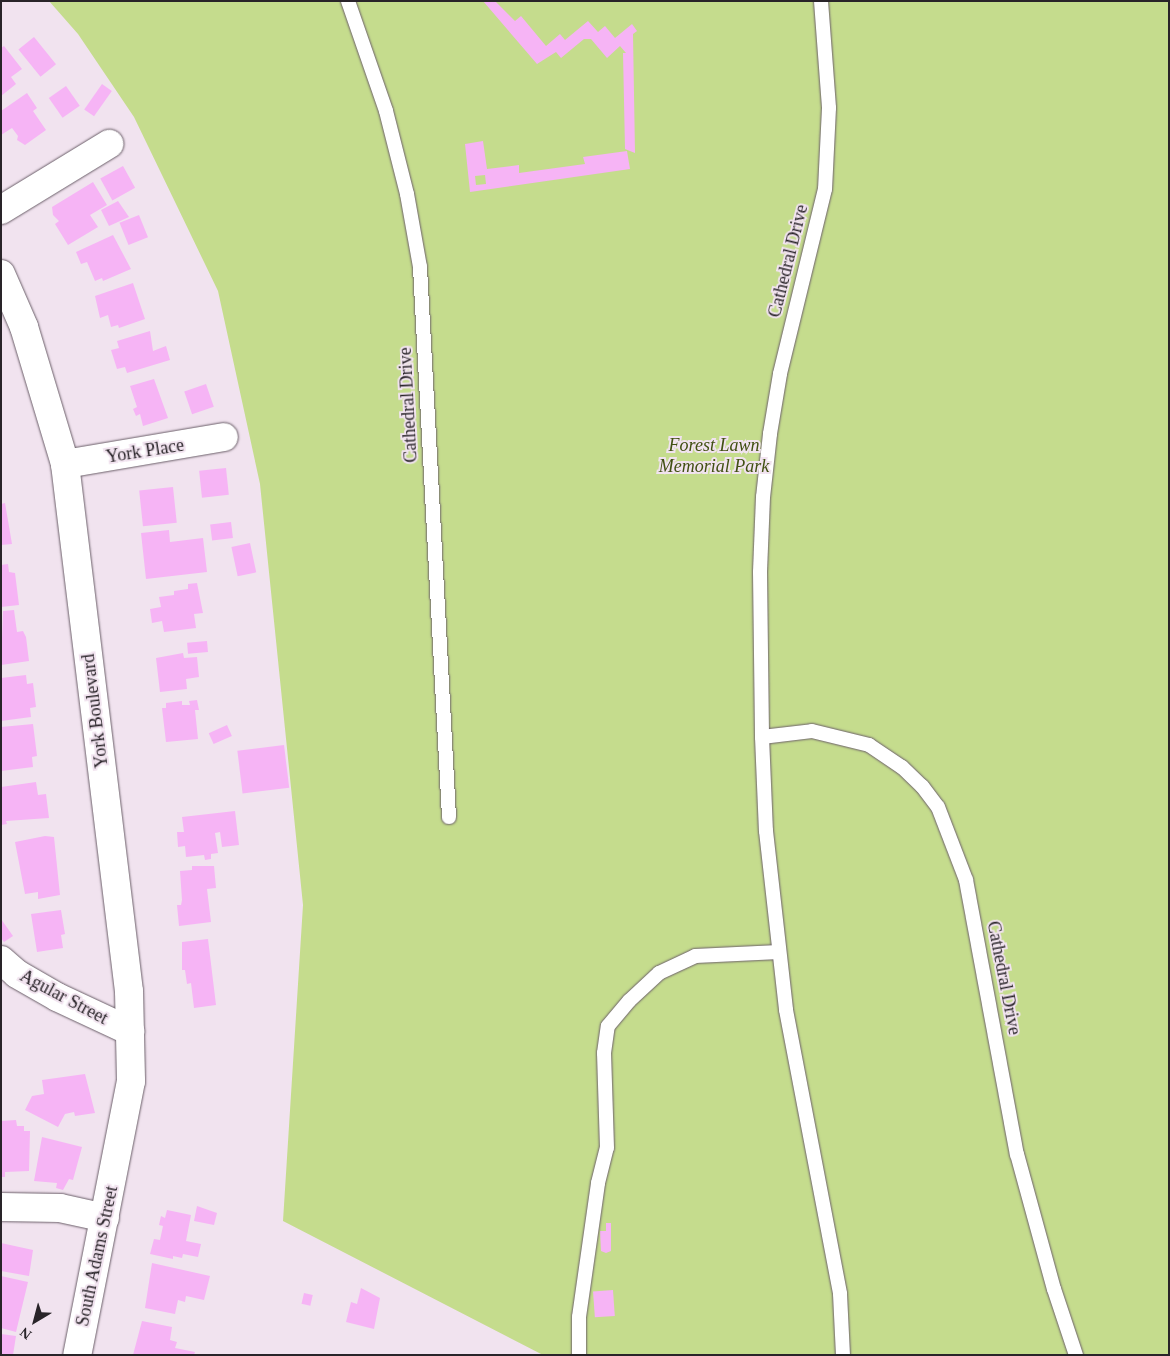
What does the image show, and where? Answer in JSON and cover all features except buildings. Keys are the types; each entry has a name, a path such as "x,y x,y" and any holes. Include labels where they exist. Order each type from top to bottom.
{"street":[{"path":"1,210 109,144"},
{"name":"York Boulevard","path":"1,274 24,327 65,464 129,991 130,1081 118,1157"},
{"name":"York Place","path":"65,464 224,437"},
{"name":"Agular Street","path":"1,960 17,974 58,997 130,1031"},
{"name":"South Adams Street","path":"77,1355 118,1157"},
{"path":"1,1207 60,1208 105,1218"}],"lane":[{"name":"Cathedral Drive","path":"348,1 386,111 407,194 420,267 449,817"},
{"name":"Cathedral Drive","path":"821,1 829,108 825,180 780,374 770,434 763,497 760,572 762,737 766,832 779,952 812,1157 840,1294 843,1355"},
{"name":"Cathedral Drive","path":"762,737 812,731 869,745 902,767 922,786 938,807 966,880 1017,1154 1054,1289 1076,1355"},
{"path":"580,1355 579,1317 598,1183 607,1148 604,1053 608,1026 629,1001 659,973 695,956 779,952"}],"green space":[{"name":"Forest Lawn Memorial Park","path":"49,1 1169,1 1169,1355 543,1355 283,1221 303,905 260,484 218,291 134,117 78,34"}]}
